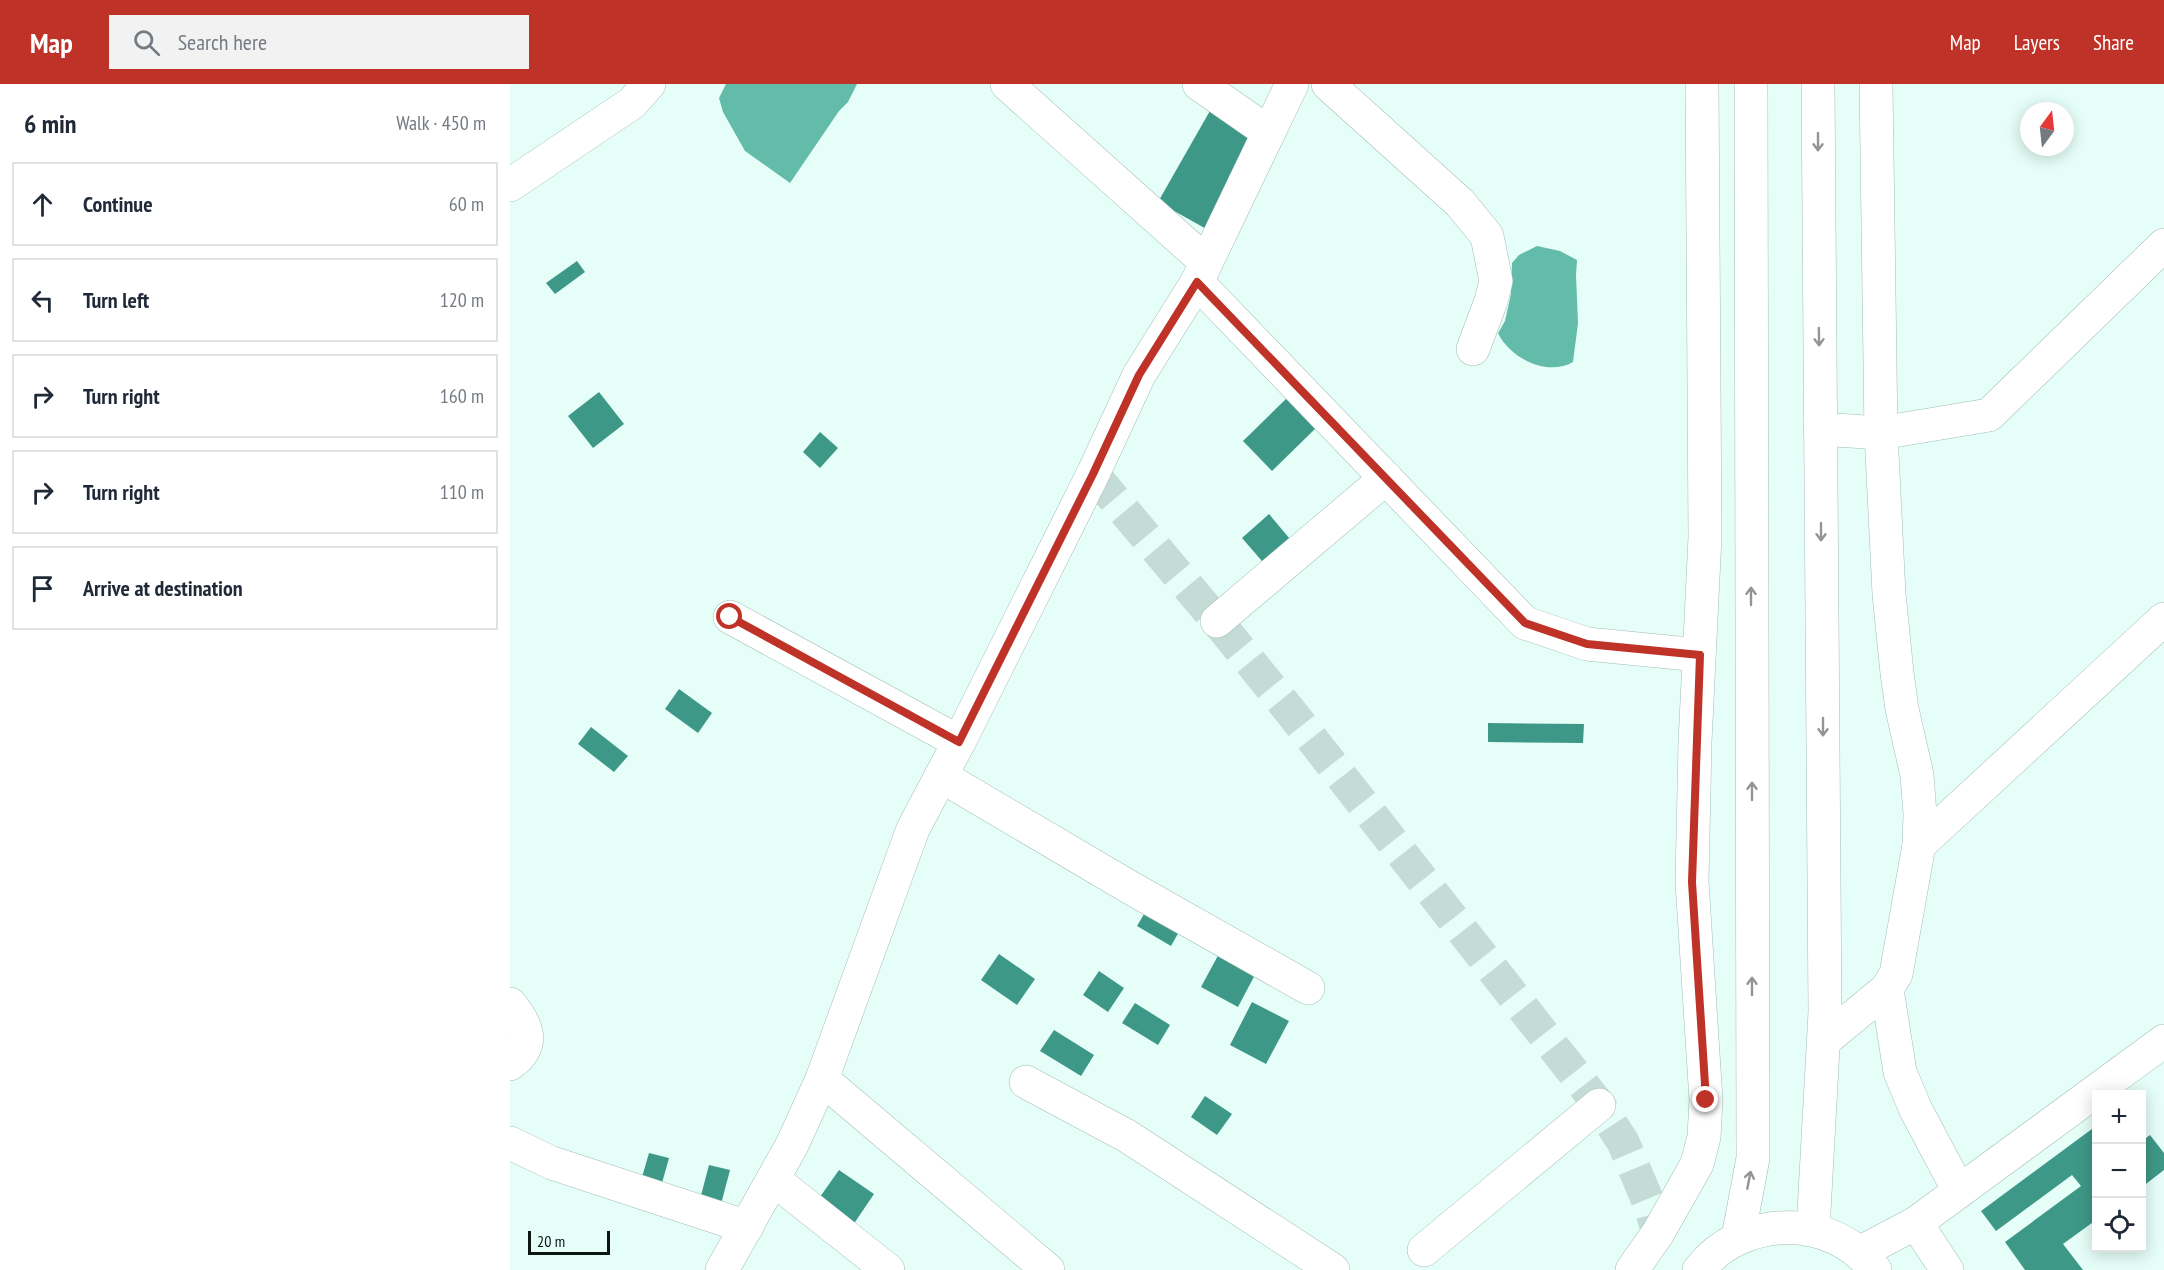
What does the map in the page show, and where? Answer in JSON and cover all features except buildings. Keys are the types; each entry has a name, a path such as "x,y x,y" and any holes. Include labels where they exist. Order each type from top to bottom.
{"street":[{"path":"1007,84 1202,272 1386,478 1525,623 1587,644 1700,655"},
{"path":"1199,84 1268,132"},
{"path":"731,1266 747,1227 792,1145 822,1078 913,829 1093,474 1139,375 1202,272 1292,84"},
{"path":"1328,84 1460,203 1487,236 1496,280 1491,301 1473,349"},
{"path":"1632,1270 1658,1233 1698,1164 1704,1137 1706,1100 1692,882 1705,537 1702,84"},
{"path":"1738,1238 1753,1158 1751,84"},
{"path":"1813,1230 1825,1040 1818,84"},
{"path":"1825,1040 1887,989 1896,974 1919,845 1920,814 1917,775 1902,709 1892,638 1881,433 1876,84"},
{"path":"510,185 632,90"},
{"path":"1820,429 1881,433 1989,415 2164,245"},
{"path":"1218,621 1386,478"},
{"path":"730,617 959,742"},
{"path":"1919,845 2164,620"},
{"path":"941,776 1131,888 1308,988"},
{"path":"1887,989 1900,1072 1916,1110 1959,1191"},
{"path":"510,1004 525,1027 526,1043 522,1055 510,1064"},
{"path":"1699,1270 1721,1248 1738,1238 1774,1227 1813,1230 1837,1239 1867,1261 2164,1041"},
{"path":"822,1078 1048,1270"},
{"path":"1026,1082 1127,1136 1333,1270"},
{"path":"1424,1250 1599,1105"},
{"path":"510,1143 552,1163 747,1227"},
{"path":"773,1179 888,1270"},
{"path":"1916,1223 1947,1270"}],"shaded area":[{"path":"726,84 857,84 848,102 839,111 790,183 745,151 723,112 719,98"},
{"path":"1537,246 1560,251 1577,260 1578,323 1573,362 1563,366 1541,366 1520,357 1511,350 1498,333 1505,321 1511,294 1512,263 1519,255"}],"tunnel":[{"path":"1093,474 1290,711 1599,1105 1623,1142 1650,1206 1658,1233"}],"route":[{"path":"730,617 959,742 1093,474 1139,375 1197,282 1525,623 1587,644 1700,655 1695,742 1692,882 1706,1100"}]}
